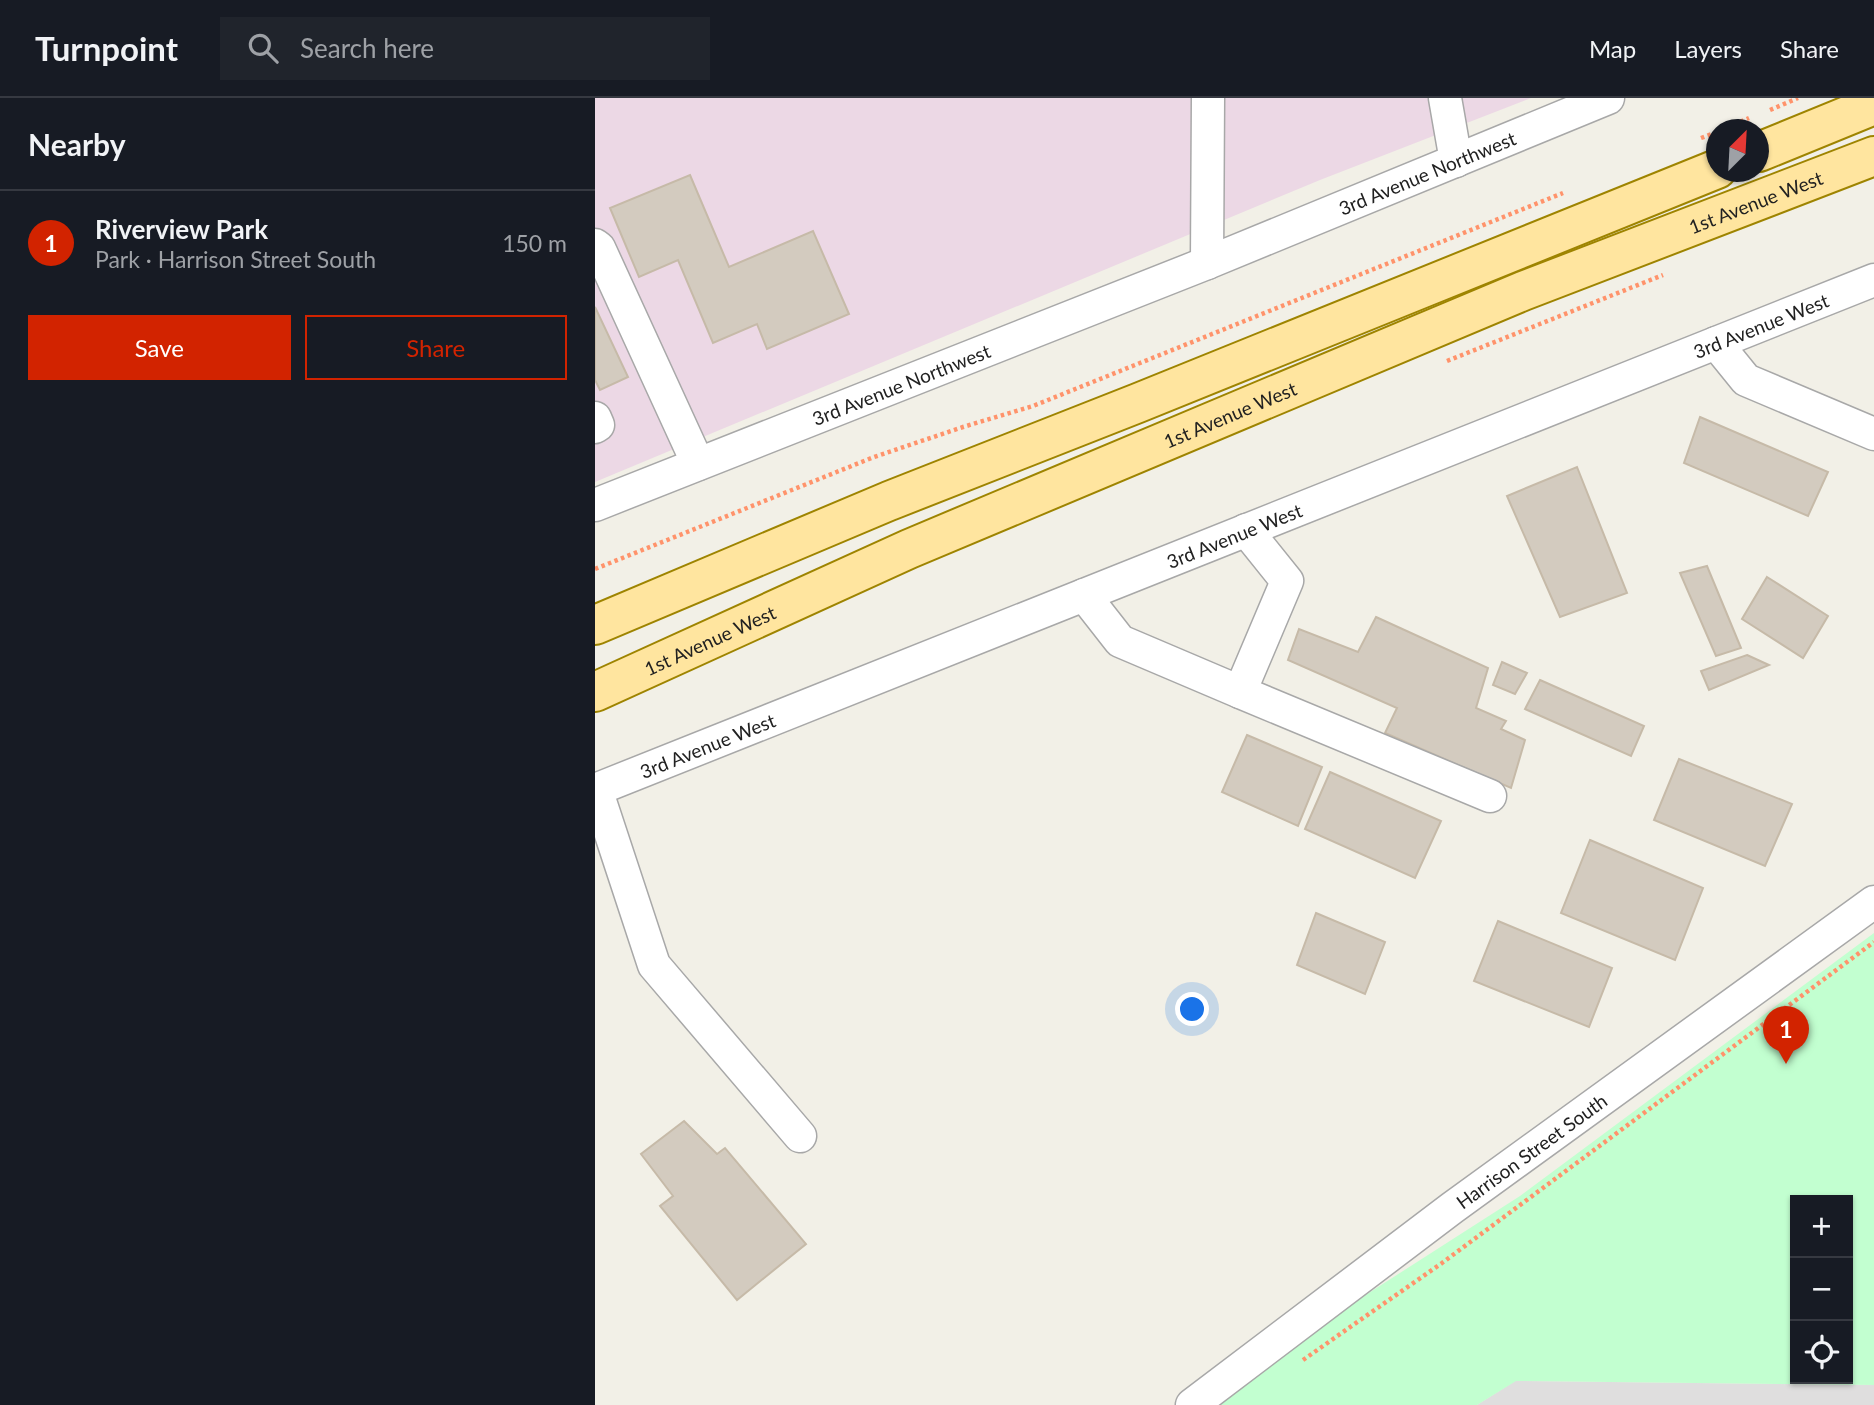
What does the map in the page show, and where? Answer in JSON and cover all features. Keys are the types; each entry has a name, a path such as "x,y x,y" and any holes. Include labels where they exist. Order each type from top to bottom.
{"main road":[{"path":"1769,148 1874,105"},
{"path":"595,625 888,501 1138,403 1706,154"},
{"name":"1st Avenue West","path":"595,692 909,549 1523,291 1874,156"}],"street":[{"path":"1207,98 1207,263"},
{"path":"1445,98 1456,161"},
{"name":"3rd Avenue Northwest","path":"595,505 1207,263 1608,98"},
{"path":"595,245 599,248 698,464"},
{"name":"3rd Avenue West","path":"596,790 1874,280"},
{"path":"1716,343 1747,380 1874,434"},
{"path":"595,418 599,425 595,427"},
{"path":"1240,692 1287,581 1246,530"},
{"path":"1084,595 1120,641 1490,796"},
{"path":"596,790 654,965 800,1136"},
{"name":"Harrison Street South","path":"1192,1405 1452,1208 1874,902"}],"path":[{"path":"595,569 874,457 1046,401 1573,189"},
{"path":"1296,1366 1442,1263 1874,942"}],"shaded area":[{"path":"595,98 1531,98 1320,180 595,482"},
{"path":"1515,1381 1874,1385 1874,1405 1477,1405"}],"green space":[{"path":"1874,933 1874,1385 1516,1381 1477,1405 1194,1405 1520,1196"}],"building":[{"path":"690,175 729,267 813,231 849,314 767,349 757,324 713,343 678,260 639,277 610,208"},
{"path":"595,307 628,377 600,390 595,380"},
{"path":"1700,417 1828,472 1808,516 1684,463"},
{"path":"1577,467 1627,593 1560,617 1507,496"},
{"path":"1707,566 1741,648 1716,656 1680,573"},
{"path":"1767,577 1828,616 1803,658 1742,619"},
{"path":"1376,617 1488,668 1476,708 1506,721 1501,729 1525,740 1511,788 1385,733 1397,708 1288,660 1299,629 1358,652"},
{"path":"1747,655 1769,665 1709,690 1701,671"},
{"path":"1502,662 1527,673 1515,694 1493,685"},
{"path":"1540,680 1644,726 1631,756 1525,709"},
{"path":"1247,735 1322,767 1298,826 1222,792"},
{"path":"1679,759 1792,804 1765,866 1654,820"},
{"path":"1330,772 1441,821 1415,878 1305,829"},
{"path":"1590,840 1703,888 1675,960 1561,913"},
{"path":"1316,913 1385,942 1365,994 1297,965"},
{"path":"1498,921 1612,968 1589,1027 1474,981"},
{"path":"684,1121 717,1154 725,1148 806,1244 737,1300 660,1206 673,1196 641,1154"}],"place":[{"name":"Riverview Park","path":"1786,1064"}]}
